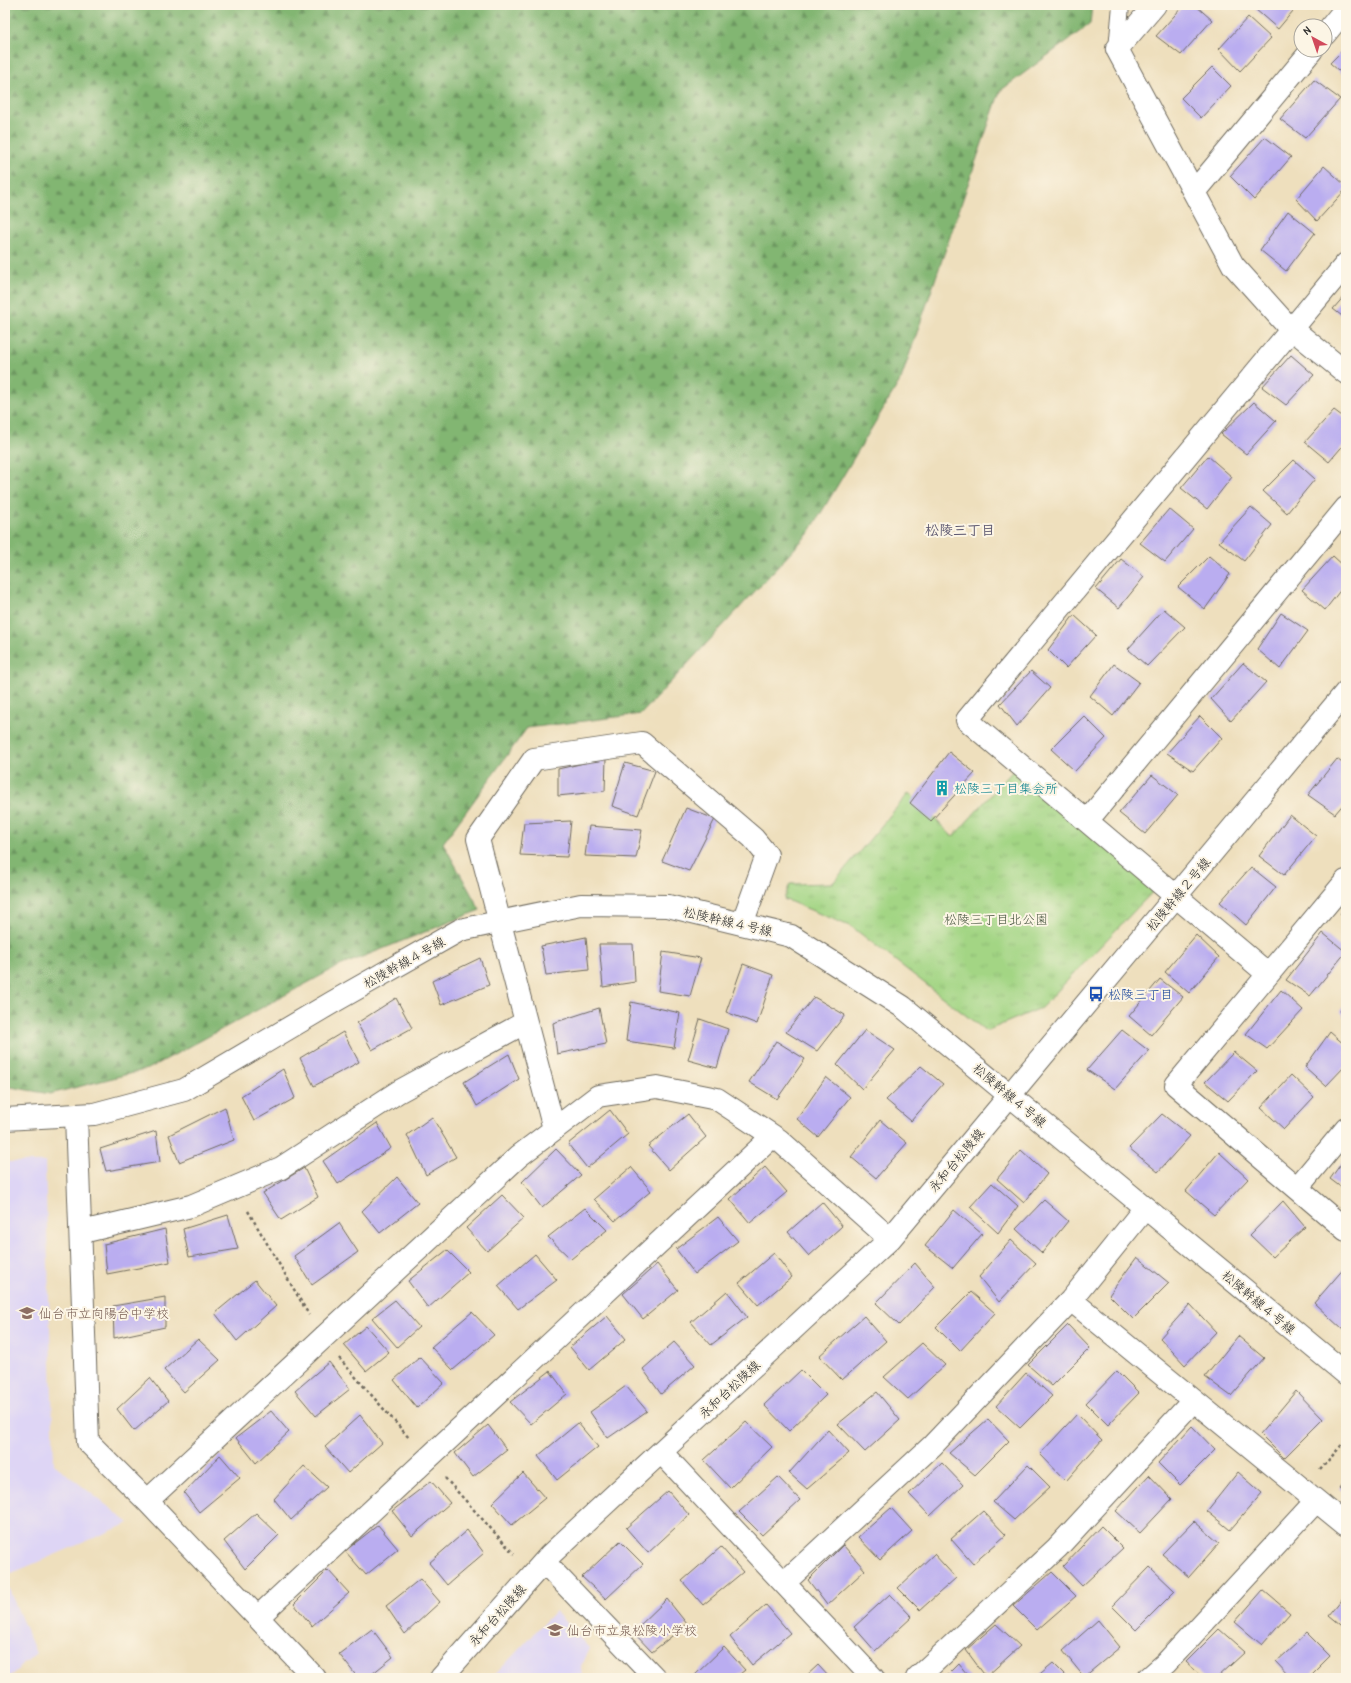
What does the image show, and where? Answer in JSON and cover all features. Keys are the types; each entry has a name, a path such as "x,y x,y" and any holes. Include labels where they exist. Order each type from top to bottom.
{"street":[{"path":"1155,5 1117,49 1233,265 1292,329 1346,373"},
{"path":"1333,24 1346,8"},
{"path":"1194,192 1305,58"},
{"path":"1268,974 967,720 1346,264"},
{"path":"1087,821 1346,508"},
{"name":"松陵幹線２号線","path":"1010,1095 1346,692"},
{"path":"554,1129 478,839 534,759 642,743 753,838 767,855 742,924"},
{"path":"1346,881 1176,1085 1346,1230"},
{"name":"松陵幹線４号線","path":"5,1119 94,1114 184,1090 333,1002 460,930 581,905 668,906 790,936 903,1007 1346,1374"},
{"path":"82,1232 191,1206 281,1168 398,1092 526,1022"},
{"path":"147,1501 519,1156 598,1096 658,1087 717,1099 779,1140 890,1239"},
{"name":"永和台松陵線","path":"441,1678 538,1568 890,1239 1010,1095"},
{"path":"76,1116 82,1232 88,1442 147,1501 315,1678"},
{"path":"1297,1188 1346,1129"},
{"path":"258,1618 772,1136"},
{"path":"784,1583 932,1446 1071,1300 1145,1208"},
{"path":"1071,1300 1346,1525"},
{"path":"917,1678 1057,1548 1193,1400"},
{"path":"661,1452 873,1678"},
{"path":"1149,1678 1166,1663 1309,1495"},
{"path":"538,1568 656,1678"}],"lane":[{"path":"1117,49 1121,5"}],"path":[{"path":"234,1188 322,1339 428,1458 538,1568"},
{"path":"1309,1495 1346,1440"}],"shaded area":[{"name":"仙台市立向陽台中学校","path":"5,1162 45,1162 54,1464 129,1523 5,1576"},
{"path":"5,1580 36,1653 8,1678 5,1678"},
{"name":"仙台市立泉松陵小学校","path":"555,1611 590,1649 581,1666 582,1678 492,1678"}],"green space":[{"path":"5,5 1092,5 1090,24 1000,91 901,379 809,533 641,714 527,728 443,843 480,910 337,967 148,1069 50,1094 5,1086"},
{"name":"松陵三丁目北公園","path":"1019,764 1161,883 1041,1008 986,1031 852,927 784,899 790,884 833,883 909,793 953,837"}],"building":[{"path":"1184,5 1195,5 1212,20 1181,55 1156,36"},
{"path":"1258,5 1298,5 1278,29 1255,9"},
{"path":"1248,17 1271,38 1240,71 1219,49"},
{"path":"1346,47 1346,77 1330,63"},
{"path":"1212,67 1231,86 1201,118 1181,98"},
{"path":"1314,80 1340,99 1305,138 1280,119"},
{"path":"1265,137 1291,157 1254,200 1230,176"},
{"path":"1324,166 1346,186 1346,189 1317,221 1296,199"},
{"path":"1288,211 1315,233 1286,271 1260,250"},
{"path":"1346,294 1346,319 1333,309"},
{"path":"1291,355 1314,375 1286,405 1262,387"},
{"path":"1254,402 1276,421 1246,454 1221,434"},
{"path":"1334,410 1346,419 1346,442 1329,462 1305,442"},
{"path":"1208,456 1232,477 1207,509 1181,488"},
{"path":"1294,460 1315,479 1287,513 1263,491"},
{"path":"1251,507 1272,525 1244,561 1219,542"},
{"path":"1169,509 1193,529 1165,562 1140,543"},
{"path":"1209,556 1230,574 1205,609 1178,587"},
{"path":"1333,556 1346,568 1346,583 1325,610 1302,590"},
{"path":"1121,559 1144,577 1119,608 1096,589"},
{"path":"1164,609 1185,627 1147,666 1128,649"},
{"path":"1281,613 1308,631 1280,669 1257,649"},
{"path":"1074,615 1096,635 1066,668 1048,650"},
{"path":"1243,663 1266,682 1231,721 1211,699"},
{"path":"1114,664 1139,682 1113,716 1090,696"},
{"path":"1031,671 1050,688 1017,726 1000,704"},
{"path":"1084,716 1106,738 1075,771 1051,749"},
{"path":"1200,716 1222,738 1193,771 1167,753"},
{"name":"松陵三丁目集会所","path":"949,752 975,773 931,821 910,803"},
{"path":"606,758 605,791 558,796 558,769"},
{"path":"1337,759 1346,766 1346,801 1335,814 1308,795"},
{"path":"625,763 655,771 638,815 612,806"},
{"path":"1152,775 1178,795 1145,834 1119,813"},
{"path":"686,808 715,819 689,871 662,861"},
{"path":"1290,815 1316,836 1284,875 1259,856"},
{"path":"571,821 567,857 520,855 524,823"},
{"path":"589,826 642,830 636,858 585,856"},
{"path":"1251,867 1276,887 1246,925 1220,902"},
{"path":"1346,907 1346,919 1340,914"},
{"path":"1323,933 1346,952 1310,996 1286,980"},
{"path":"1196,935 1219,957 1189,993 1165,972"},
{"path":"586,937 589,970 546,975 541,946"},
{"path":"599,944 633,944 635,982 603,987"},
{"path":"663,952 701,958 690,996 658,991"},
{"path":"480,958 489,985 441,1005 432,981"},
{"path":"743,964 773,975 757,1024 726,1012"},
{"path":"1160,979 1183,997 1151,1035 1129,1016"},
{"path":"1281,990 1303,1010 1267,1049 1246,1034"},
{"path":"814,997 845,1015 817,1051 786,1032"},
{"path":"396,998 412,1028 372,1050 357,1023"},
{"path":"631,1002 680,1013 674,1048 626,1041"},
{"path":"1346,1004 1346,1017 1340,1011"},
{"path":"599,1008 606,1044 557,1054 553,1023"},
{"path":"700,1019 728,1029 717,1068 688,1060"},
{"path":"865,1030 895,1050 862,1089 837,1065"},
{"path":"1122,1030 1149,1051 1115,1089 1087,1070"},
{"path":"343,1032 359,1062 314,1086 300,1058"},
{"path":"1330,1032 1346,1046 1346,1065 1326,1086 1305,1067"},
{"path":"776,1041 805,1059 777,1099 749,1082"},
{"path":"1234,1052 1257,1071 1228,1101 1205,1082"},
{"path":"509,1054 519,1079 477,1106 464,1082"},
{"path":"921,1066 943,1084 911,1121 886,1100"},
{"path":"283,1069 295,1098 254,1121 241,1096"},
{"path":"1291,1075 1314,1097 1284,1129 1261,1108"},
{"path":"826,1077 850,1097 818,1137 797,1119"},
{"path":"225,1107 234,1140 179,1162 169,1135"},
{"path":"610,1110 628,1134 587,1168 568,1144"},
{"path":"688,1114 706,1137 669,1170 648,1146"},
{"path":"1162,1114 1190,1136 1158,1172 1129,1148"},
{"path":"432,1117 456,1157 426,1175 407,1135"},
{"path":"880,1120 907,1143 876,1178 851,1157"},
{"path":"377,1123 391,1148 338,1184 323,1161"},
{"path":"156,1131 160,1162 106,1171 100,1149"},
{"path":"556,1149 581,1175 542,1208 522,1182"},
{"path":"1021,1150 1047,1174 1024,1203 997,1179"},
{"path":"1219,1152 1248,1179 1214,1215 1186,1191"},
{"path":"1346,1157 1346,1191 1330,1179"},
{"path":"631,1167 651,1191 615,1221 594,1199"},
{"path":"765,1167 787,1192 750,1223 730,1199"},
{"path":"304,1168 318,1197 281,1220 263,1193"},
{"path":"397,1177 418,1203 380,1233 362,1211"},
{"path":"992,1183 1018,1206 998,1233 970,1207"},
{"path":"502,1195 524,1218 487,1251 466,1228"},
{"path":"1044,1200 1068,1221 1042,1253 1016,1229"},
{"path":"1283,1201 1305,1227 1273,1257 1250,1235"},
{"path":"822,1202 842,1226 809,1256 788,1232"},
{"path":"585,1208 607,1230 571,1259 548,1237"},
{"path":"954,1210 982,1234 953,1268 925,1246"},
{"path":"228,1215 238,1249 189,1257 183,1229"},
{"path":"718,1217 738,1241 695,1274 676,1249"},
{"path":"339,1223 358,1252 312,1285 294,1256"},
{"path":"165,1229 170,1262 107,1274 104,1244"},
{"path":"1011,1240 1036,1263 999,1302 979,1277"},
{"path":"447,1250 469,1272 428,1308 408,1281"},
{"path":"774,1253 792,1277 758,1305 739,1283"},
{"path":"535,1254 557,1280 518,1309 498,1286"},
{"path":"1137,1257 1169,1283 1133,1319 1109,1295"},
{"path":"915,1263 935,1287 899,1325 876,1303"},
{"path":"657,1264 678,1290 643,1319 623,1294"},
{"path":"1346,1266 1346,1327 1343,1330 1314,1303"},
{"path":"255,1280 276,1306 237,1341 215,1313"},
{"path":"727,1291 747,1317 711,1345 691,1322"},
{"path":"971,1292 995,1313 960,1351 936,1327"},
{"path":"165,1297 165,1327 114,1338 113,1306"},
{"path":"395,1300 419,1327 397,1347 372,1318"},
{"path":"1190,1304 1216,1332 1185,1365 1160,1338"},
{"path":"472,1312 494,1335 453,1370 431,1347"},
{"path":"607,1316 626,1339 589,1370 570,1347"},
{"path":"864,1316 886,1341 842,1380 819,1356"},
{"path":"1068,1325 1090,1348 1052,1386 1028,1365"},
{"path":"366,1326 389,1352 366,1371 344,1345"},
{"path":"1238,1336 1264,1358 1231,1396 1205,1377"},
{"path":"198,1339 220,1360 184,1392 164,1370"},
{"path":"674,1342 695,1365 661,1394 643,1369"},
{"path":"922,1343 945,1365 908,1399 884,1377"},
{"path":"420,1357 444,1383 417,1408 394,1380"},
{"path":"329,1362 350,1389 316,1416 295,1391"},
{"path":"801,1370 826,1395 789,1431 764,1405"},
{"path":"550,1371 567,1394 531,1424 510,1402"},
{"path":"1117,1371 1139,1393 1108,1425 1086,1403"},
{"path":"1026,1373 1052,1396 1020,1428 996,1406"},
{"path":"150,1378 168,1401 134,1431 117,1409"},
{"path":"626,1386 647,1411 608,1438 590,1412"},
{"path":"1296,1391 1323,1419 1284,1458 1260,1434"},
{"path":"877,1392 900,1420 865,1452 838,1424"},
{"path":"271,1411 289,1432 256,1463 236,1438"},
{"path":"1077,1414 1102,1440 1066,1481 1040,1454"},
{"path":"360,1415 382,1443 348,1473 325,1447"},
{"path":"988,1419 1009,1441 975,1475 949,1453"},
{"path":"746,1422 772,1447 730,1488 704,1460"},
{"path":"578,1423 598,1447 557,1480 538,1456"},
{"path":"488,1425 507,1450 473,1477 455,1453"},
{"path":"1192,1426 1215,1450 1180,1485 1158,1463"},
{"path":"828,1430 849,1453 807,1489 789,1473"},
{"path":"220,1455 240,1478 199,1512 184,1493"},
{"path":"942,1463 963,1485 930,1516 909,1494"},
{"path":"1028,1465 1050,1487 1014,1520 993,1502"},
{"path":"304,1466 327,1487 291,1520 274,1499"},
{"path":"1238,1472 1262,1493 1230,1530 1207,1511"},
{"path":"523,1473 545,1498 512,1525 492,1503"},
{"path":"1149,1475 1172,1499 1140,1533 1116,1511"},
{"path":"778,1477 800,1500 762,1535 739,1512"},
{"path":"1346,1480 1346,1493 1340,1488"},
{"path":"431,1481 450,1503 412,1536 392,1511"},
{"path":"668,1491 689,1515 648,1553 626,1528"},
{"path":"891,1508 912,1531 880,1560 858,1537"},
{"path":"983,1511 1006,1535 973,1564 951,1539"},
{"path":"256,1513 279,1535 245,1569 224,1541"},
{"path":"1194,1521 1219,1543 1189,1577 1162,1554"},
{"path":"378,1525 398,1549 366,1575 345,1551"},
{"path":"1101,1526 1123,1548 1082,1586 1063,1566"},
{"path":"467,1530 484,1553 447,1585 429,1563"},
{"path":"620,1541 643,1564 606,1599 582,1577"},
{"path":"843,1545 865,1570 827,1605 808,1580"},
{"path":"721,1547 743,1572 703,1605 682,1581"},
{"path":"934,1554 956,1578 920,1610 898,1588"},
{"path":"1150,1567 1175,1591 1136,1630 1112,1606"},
{"path":"328,1570 349,1593 312,1626 294,1604"},
{"path":"1052,1572 1076,1596 1037,1630 1013,1606"},
{"path":"420,1579 440,1602 405,1634 386,1606"},
{"path":"1263,1590 1290,1613 1262,1645 1235,1622"},
{"path":"890,1594 912,1617 875,1651 854,1627"},
{"path":"1346,1594 1346,1629 1329,1615"},
{"path":"667,1599 687,1624 652,1652 633,1632"},
{"path":"766,1605 790,1633 752,1665 730,1637"},
{"path":"1098,1620 1120,1647 1084,1677 1063,1651"},
{"path":"996,1624 1020,1646 986,1677 966,1650"},
{"path":"372,1629 393,1657 367,1678 358,1678 339,1654"},
{"path":"1219,1629 1245,1652 1217,1678 1204,1678 1186,1662"},
{"path":"1307,1633 1330,1656 1308,1678 1290,1678 1275,1662"},
{"path":"724,1647 745,1670 735,1678 692,1678"},
{"path":"1053,1663 1068,1678 1035,1678"},
{"path":"959,1664 970,1678 945,1678"},
{"path":"818,1665 830,1678 804,1678"}],"place":[{"name":"松陵三丁目集会所","path":"942,788"},
{"name":"松陵三丁目","path":"1096,994"},
{"name":"仙台市立向陽台中学校","path":"27,1313"},
{"name":"仙台市立泉松陵小学校","path":"555,1630"}],"district":[{"name":"松陵三丁目","path":"960,529"}]}
